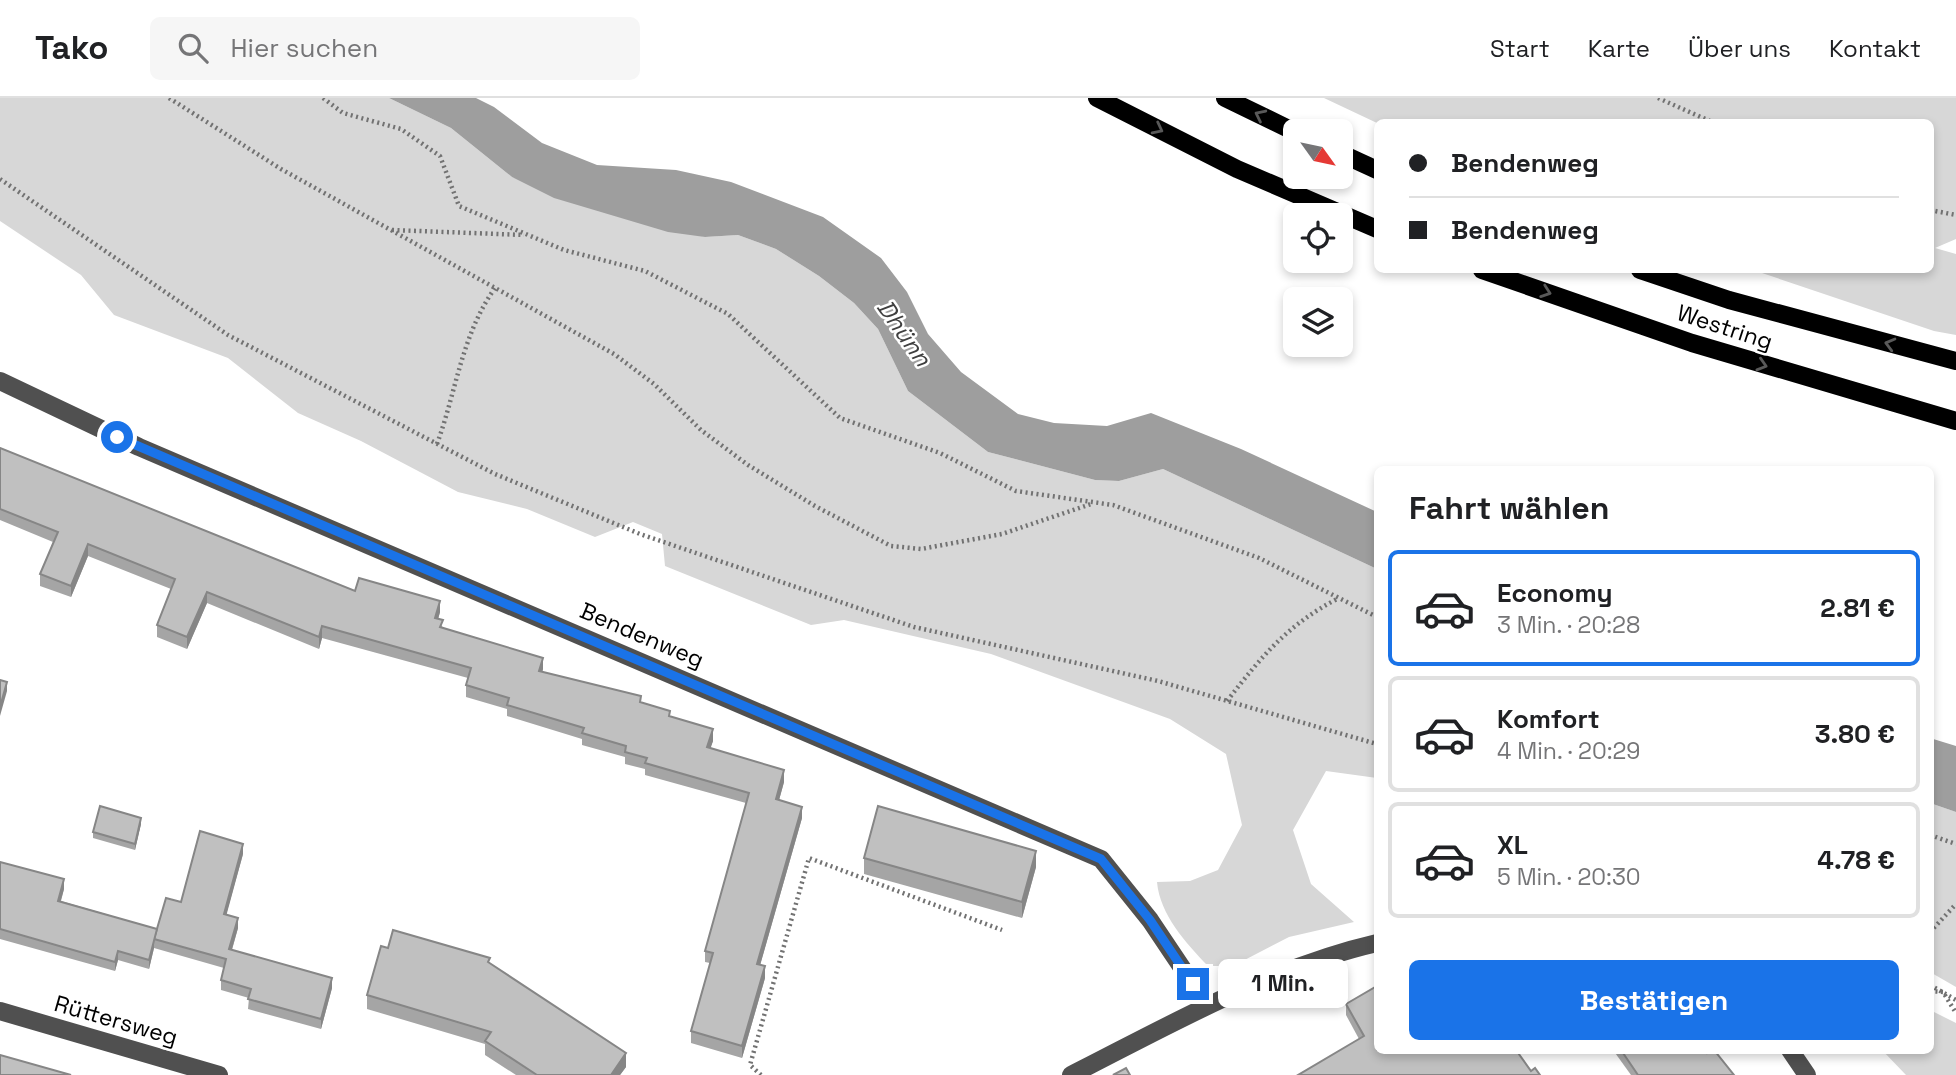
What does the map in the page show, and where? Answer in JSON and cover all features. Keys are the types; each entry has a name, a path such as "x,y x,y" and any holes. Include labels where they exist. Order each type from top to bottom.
{"main road":[{"path":"1097,98 1237,169 1374,228"},
{"path":"1225,98 1283,126"},
{"path":"1353,159 1374,169"},
{"name":"Westring","path":"1491,273 1692,343 1956,421"},
{"name":"Westring","path":"1649,273 1729,300 1956,361"}],"street":[{"name":"Bendenweg","path":"0,381 139,447 1101,859 1150,920 1207,1006"},
{"path":"1071,1075 1207,1006 1329,954 1374,944"},
{"name":"Rüttersweg","path":"0,1011 219,1075"},
{"path":"1793,1054 1807,1075"}],"path":[{"path":"169,98 282,169 614,354 654,384 701,430 748,465 815,506 891,546 922,549 1002,534 1095,503"},
{"path":"323,98 343,113 401,129 440,156 459,206 564,250 645,271 728,314 840,418 940,453 1016,491 1113,505 1259,558 1374,616"},
{"path":"1658,98 1705,119"},
{"path":"0,179 228,335 495,474 640,534 914,627 1158,681 1374,743"},
{"path":"1934,212 1956,215"},
{"path":"390,230 528,235"},
{"path":"437,444 453,400 469,332 495,288"},
{"path":"1227,701 1269,647 1318,609 1339,598"},
{"path":"1934,836 1956,844"},
{"path":"761,1075 750,1065 809,858 1002,930"},
{"path":"1934,928 1956,904"},
{"path":"1934,987 1956,1000"},
{"path":"1934,991 1943,992"},
{"path":"1943,992 1956,1013"}],"shaded area":[{"path":"0,98 389,98 451,128 512,177 705,237 738,235 776,249 819,276 854,303 878,329 908,391 988,452 1095,480 1119,481 1163,469 1374,568 1374,778 1326,771 1293,830 1311,884 1354,922 1289,937 1233,966 1208,966 1183,938 1169,917 1163,906 1157,882 1190,881 1218,870 1242,825 1226,754 1170,719 991,654 844,620 811,625 665,566 662,534 633,522 595,537 527,509 458,492 361,441 298,413 228,358 114,315 81,275 0,221"},
{"path":"1324,98 1956,98 1956,239 1935,248 1956,254 1956,335 1934,331 1762,273 1934,273 1934,119 1374,119 1374,122"},
{"path":"1934,804 1956,812 1956,987 1934,974"},
{"path":"1934,1012 1956,1023 1956,1075 1906,1075 1886,1054 1934,1054"}],"water":[{"name":"Dhünn","path":"389,98 476,98 494,107 542,143 597,165 676,170 731,182 823,217 881,258 907,292 928,334 961,372 1018,414 1054,423 1107,426 1151,413 1241,449 1374,511 1374,568 1163,469 1119,481 1095,480 988,452 908,391 878,329 854,303 819,276 776,249 738,235 705,237 668,232 554,198 512,177 451,128"},
{"path":"1934,739 1956,746 1956,812 1934,804"}],"building":[{"path":"0,448 355,591 359,578 440,601 435,618 443,620 440,627 543,658 539,671 641,696 640,702 670,711 669,716 713,729 707,747 784,770 776,799 802,807 757,964 765,966 742,1046 691,1031 713,953 705,951 749,793 645,763 647,758 625,752 626,746 582,733 584,728 507,705 509,698 466,685 471,668 322,626 319,637 207,592 187,637 157,625 175,579 88,544 71,586 40,574 58,532 0,509"},
{"path":"0,680 7,682 0,707"},
{"path":"100,806 141,818 135,844 93,832"},
{"path":"878,806 1036,851 1022,902 864,858"},
{"path":"200,831 243,844 224,914 238,918 229,949 332,978 321,1019 248,999 251,989 221,980 226,959 154,939 166,898 181,902"},
{"path":"0,862 64,879 58,901 157,929 149,960 118,951 115,962 0,929"},
{"path":"393,930 490,958 488,962 626,1053 611,1075 537,1075 485,1041 491,1032 367,995 381,946 388,948"},
{"path":"1374,988 1374,1054 1519,1054 1531,1071 1535,1068 1540,1075 1298,1075 1364,1036 1346,1004"},
{"path":"1624,1054 1717,1054 1734,1075 1638,1075"},
{"path":"0,1055 71,1075 0,1075"},
{"path":"1126,1068 1130,1075 1113,1075"}],"route":[{"path":"117,437 1101,859 1150,920 1193,984"}]}
